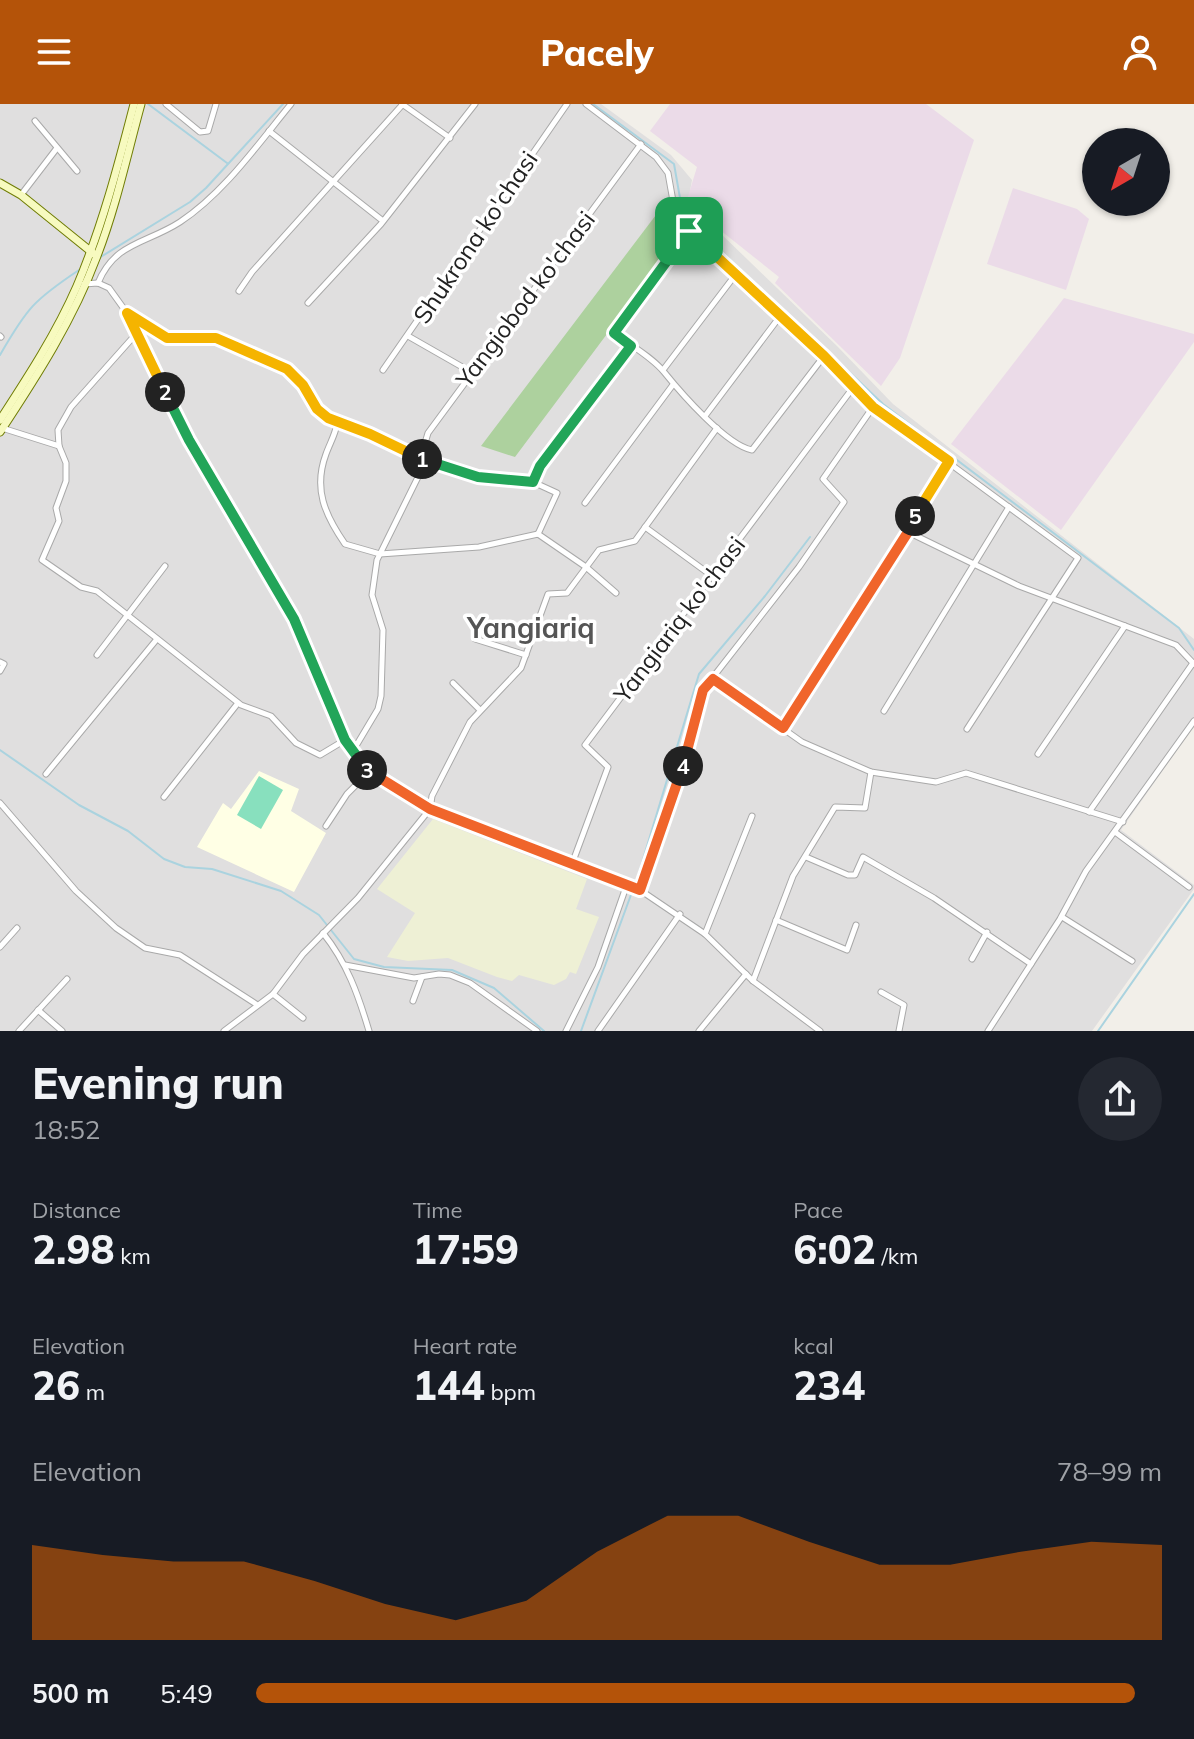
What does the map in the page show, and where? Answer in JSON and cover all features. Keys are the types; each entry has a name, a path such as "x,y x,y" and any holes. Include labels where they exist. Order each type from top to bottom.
{"main road":[{"path":"1,427 52,351 82,284 137,106"},
{"path":"0,183 21,195 90,261"},
{"path":"82,284 90,261"}],"street":[{"path":"166,104 200,132 208,131 216,104"},
{"path":"98,283 106,263 130,245 181,222 223,184 291,104"},
{"path":"239,291 252,272 335,183 402,104 450,138"},
{"path":"308,303 383,221 475,104"},
{"name":"Shukrona ko'chasi","path":"383,370 567,104"},
{"path":"586,104 641,144 668,173 676,218 855,385 873,407 1078,558 967,729"},
{"path":"35,121 77,171"},
{"path":"269,131 383,221"},
{"name":"Yangiobod ko'chasi","path":"353,751 378,709 381,696 383,630 372,595 380,554 423,460 428,433 641,144"},
{"path":"21,195 57,148"},
{"path":"689,231 614,333 663,370 672,386 746,450 752,450 824,356"},
{"path":"663,370 736,274"},
{"path":"82,284 98,283 109,288 127,313 189,440 294,619 345,740 369,772 430,809 640,890 680,914 753,981 820,1031"},
{"path":"127,313 167,338 216,338 287,369 303,385 317,409 337,424 370,434 423,460 478,477 533,482 557,493 538,534"},
{"path":"705,416 781,315"},
{"path":"136,334 71,407 58,430 59,446 66,463 66,481 56,508 59,521 42,560 81,587 97,591 238,703 271,716 296,743 320,755 345,740"},
{"path":"408,336 471,372"},
{"path":"533,482 540,466 631,346"},
{"name":"Yangiariq ko'chasi","path":"572,864 608,767 585,745 855,385"},
{"path":"585,503 672,386"},
{"path":"640,890 685,759 703,690 844,502 823,479 873,407"},
{"path":"337,424 325,455 318,487 327,518 345,544 380,554 479,547 538,534 586,567 616,593"},
{"path":"1,427 59,446"},
{"path":"224,1031 273,994 303,954 335,923 430,809 432,796 480,710 513,678 526,655 548,594 567,593 599,550 635,541 717,428"},
{"path":"783,728 908,532 949,461"},
{"path":"884,711 1009,507"},
{"path":"645,527 712,576"},
{"path":"908,532 1052,599 1068,602 1176,645 1194,664 1089,812"},
{"path":"97,655 165,566"},
{"path":"1038,754 1125,626"},
{"path":"46,774 157,639"},
{"path":"475,639 526,655"},
{"path":"0,671 2,663"},
{"path":"713,679 802,742 871,772 936,782 966,773 1123,822"},
{"path":"453,683 480,710"},
{"path":"164,797 238,703"},
{"path":"988,1031 1061,917 1086,871 1194,721"},
{"path":"326,826 347,794 369,772"},
{"path":"753,981 793,876 835,807 865,808 871,772"},
{"path":"0,803 76,891 116,928 145,948 180,955 256,1004"},
{"path":"705,934 752,816"},
{"path":"1115,832 1189,887"},
{"path":"806,857 848,875 855,875 863,857 987,932 1031,964"},
{"path":"566,1031 598,967 627,884"},
{"path":"598,1031 680,914"},
{"path":"1061,917 1132,961"},
{"path":"776,920 847,950 856,925"},
{"path":"0,947 17,928"},
{"path":"972,959 987,932"},
{"path":"323,933 345,965 369,1031"},
{"path":"345,965 414,978 439,974 470,983 537,1031"},
{"path":"699,1031 746,974"},
{"path":"413,1001 422,976"},
{"path":"19,1031 67,979"},
{"path":"881,992 904,1005 899,1031"},
{"path":"273,994 303,1018"},
{"path":"38,1010 62,1031"}],"shaded area":[{"path":"0,104 601,104 671,155 692,180 688,202 893,404 1194,639 1194,726 1121,830 1194,885 1194,889 1092,1031 0,1031"},
{"path":"670,104 926,104 974,140 900,358 881,386 775,283 779,277 686,203 697,167 650,131"},
{"path":"1013,188 1077,209 1089,219 1066,290 987,264"},
{"path":"1064,298 1194,334 1194,342 1061,530 951,444"},
{"path":"259,771 299,789 291,811 326,833 294,892 197,847 223,803 231,809"},
{"path":"433,819 587,879 576,909 599,917 576,974 570,972 566,979 554,985 519,975 512,981 448,958 408,961 387,957 415,913 377,889"}],"green space":[{"path":"665,203 670,217 684,231 515,457 481,446"},
{"path":"259,776 283,790 261,829 237,815"}],"waterway":[{"path":"148,104 227,163"},
{"path":"99,258 190,202 283,104"},
{"path":"593,104 674,164 683,215 883,404 1179,628 1194,650"},
{"path":"0,355 33,306 79,270"},
{"path":"638,876 699,674 810,537"},
{"path":"0,750 79,805 128,831 164,859 185,867 212,869 281,891 319,915 354,959 384,967 452,970 494,988 544,1031"},
{"path":"581,1031 632,892"},
{"path":"1098,1031 1194,894"}],"district":[{"name":"Yangiariq","path":"531,627"}],"route":[{"path":"689,231 855,385 873,407 881,409 949,461 908,532 783,728 713,679 703,690 685,759 640,890 430,809 369,772 345,740 294,619 189,440 127,313 167,338 216,338 287,369 303,385 317,409 337,424 370,434 427,462 478,477 533,482 540,466 631,346 614,333 689,231"}]}
